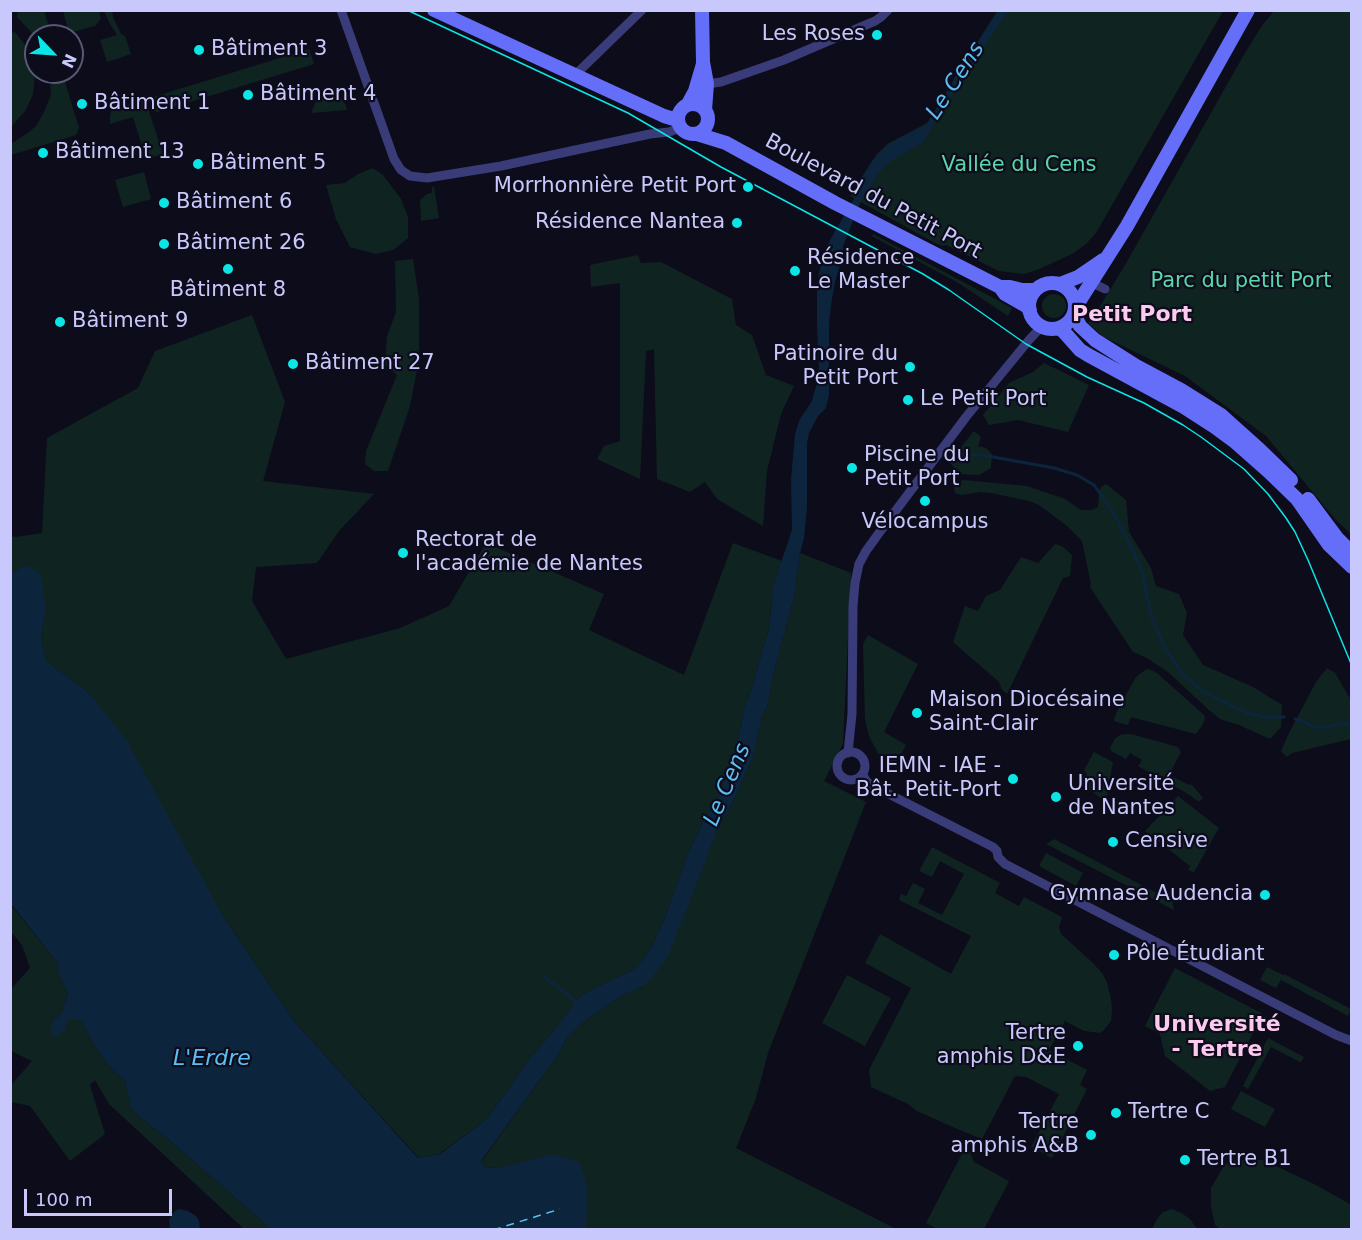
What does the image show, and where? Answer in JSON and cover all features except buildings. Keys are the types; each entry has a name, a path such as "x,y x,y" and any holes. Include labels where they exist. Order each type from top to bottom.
{"main road":[{"path":"434,10 655,112 679,124 688,134 697,134 706,128 707,84 703,62 702,10"},
{"path":"1248,10 1127,226 1107,257 1092,283 1074,311 1068,322 1059,328 1049,329 1034,320 1030,310 1030,298 1035,290 1047,283 1060,284 1071,291 1075,301 1074,311 1080,326 1095,340 1136,366 1197,399 1234,426 1289,479 1352,554"},
{"path":"679,124 678,114 688,105 695,92 703,62"},
{"path":"688,105 695,104 707,114"},
{"name":"Boulevard du Petit Port","path":"707,114 726,143"},
{"name":"Boulevard du Petit Port","path":"697,134 726,143 1000,287 1005,294 1030,310"},
{"path":"1060,284 1078,277 1107,257"},
{"name":"Boulevard du Petit Port","path":"1000,287 1035,290"},
{"path":"1059,328 1088,356 1184,407 1234,441 1297,500 1329,545 1352,567"}],"street":[{"path":"707,84 717,83 784,60 875,21 888,10"},
{"path":"341,11 394,159 405,174 427,178 501,166 669,132 679,124"},
{"path":"575,75 636,13"},
{"path":"1092,283 1105,289"},
{"path":"848,753 852,714 853,606 855,583 860,564 879,532 966,417 1042,326"},
{"path":"855,753 862,759 864,765 862,774 857,779 843,778 837,768 842,756 855,753"},
{"path":"862,774 867,782 875,787 993,847 1005,864 1352,1041"}],"green space":[{"path":"18,11 44,11 48,24 24,24 17,17"},
{"path":"63,11 99,11 101,19 95,26 84,29 84,24 67,24"},
{"path":"104,11 112,11 131,54 107,62 100,40 117,35"},
{"name":"Vallée du Cens","path":"997,11 1223,11 1096,233 1072,254 1024,274 999,271 946,245 937,244 850,196 876,155 887,144 927,123"},
{"name":"Parc du petit Port","path":"1274,11 1351,11 1351,534 1335,519 1266,436 1185,376 1102,336 1088,323 1125,265 1242,58"},
{"path":"14,31 24,44 24,84 34,84 33,94 26,110 11,127 10,37"},
{"path":"309,49 314,64 157,112 150,98"},
{"path":"50,84 66,84 79,128 76,135 11,155 11,144 36,126 51,95"},
{"path":"329,95 342,100 347,110 311,113 316,101"},
{"path":"145,99 163,154 146,159 133,117 110,124 111,110"},
{"path":"373,168 383,175 401,199 408,217 408,238 393,250 376,254 350,247 336,219 326,185 345,183"},
{"path":"144,172 151,199 123,207 115,180"},
{"path":"432,187 434,187 439,218 421,221 420,200 432,193"},
{"path":"873,234 1012,308 1008,316 960,284 872,236"},
{"path":"638,255 641,263 661,262 732,299 736,325 752,335 766,375 794,386 781,414 767,471 763,526 717,499 705,482 690,492 657,479 654,349 646,351 640,479 597,459 604,446 620,441 620,283 591,287 590,265"},
{"path":"413,259 419,299 419,360 410,406 388,471 374,471 365,464 366,451 397,375 385,364 387,336 396,312 395,261"},
{"path":"1054,294 1062,298 1066,306 1062,314 1054,318 1046,314 1042,306 1046,298"},
{"path":"252,315 285,402 263,481 374,494 339,531 317,563 256,567 252,601 286,659 400,628 449,606 486,543 604,594 589,630 684,675 733,543 782,561 773,587 769,629 745,705 730,768 719,795 689,851 652,946 633,970 592,989 577,999 531,1057 487,1119 439,1154 419,1158 293,1020 224,918 90,694 46,661 41,637 46,611 26,565 11,573 11,536 42,533 47,438 138,388 155,351"},
{"path":"1044,363 1089,385 1068,432 1018,420 989,425 983,415 1009,383 1033,372"},
{"path":"974,431 981,437 978,446 986,448 992,454 991,468 979,475 961,474 949,462"},
{"path":"963,480 1027,486 1065,499 1081,510 1092,510 1098,507 1101,487 1106,484 1126,500 1129,532 1151,568 1156,586 1179,594 1187,613 1183,635 1203,665 1253,687 1282,705 1281,727 1270,739 1220,719 1168,672 1133,652 1090,587 1082,541 1067,526 1039,505 1029,501 991,493 962,495 955,493 956,484"},
{"path":"1055,544 1062,546 1072,555 1070,576 1063,578 1007,694 1002,690 999,682 953,642 965,606 978,611 986,596 1000,590 1021,557 1038,563"},
{"path":"800,553 851,573 843,744 824,781 866,802 768,1053 756,1098 736,1148 896,1229 586,1229 586,1195 554,1155 502,1167 485,1168 481,1162 558,1055 567,1038 599,1011 623,995 642,987 753,757 794,597"},
{"path":"868,635 918,664 884,732 906,745 894,767 878,753 869,736 865,719 863,644"},
{"path":"1327,668 1335,673 1351,700 1351,739 1292,753 1287,757 1281,751 1289,733 1316,682"},
{"path":"1149,669 1157,673 1204,715 1203,724 1196,734 1131,717 1128,725 1114,721 1136,677"},
{"path":"1125,734 1178,747 1181,752 1169,775 1191,784 1203,798 1199,802 1138,766 1142,760 1130,753 1126,759 1111,751 1110,748 1115,739"},
{"path":"1094,752 1113,762 1106,802 1086,787 1087,774 1084,770"},
{"path":"1178,796 1219,828 1194,872 1188,870 1190,866 1145,831"},
{"path":"1054,839 1172,901 1174,910 1046,844"},
{"path":"932,847 1000,883 995,893 1019,906 1024,897 1062,917 1059,927 1061,934 1093,963 1107,982 1112,1010 1111,1021 1103,1031 1100,1033 1084,1031 1065,1021 1049,1050 1087,1070 1080,1085 1087,1089 1052,1158 1031,1147 1059,1094 1026,1077 1015,1076 982,1139 917,1111 908,1104 871,1087 869,1070 911,988 865,963 880,934 951,974 971,936 899,900 901,894 906,896 913,883 925,889 918,903 942,915 964,874 940,861 932,877 919,871"},
{"path":"1046,853 1083,873 1076,886 1039,866"},
{"path":"10,904 57,962 59,976 68,992 62,1012 51,1024 81,1020 109,1066 125,1081 131,1108 138,1116 166,1137 271,1229 244,1229 109,1104 95,1080 90,1085 105,1134 70,1161 30,1106 11,1102 11,1085 32,1061 11,1051 11,989 30,968 22,945 11,932"},
{"path":"1267,967 1351,1009 1348,1016 1281,980 1276,988 1260,980"},
{"path":"1175,968 1263,1014 1225,1087 1210,1091 1165,1056 1160,1034 1145,1026"},
{"path":"847,975 891,998 865,1046 822,1023"},
{"path":"1268,1038 1304,1057 1300,1062 1271,1047 1248,1089 1243,1086"},
{"path":"1241,1091 1275,1109 1265,1127 1231,1109"},
{"path":"966,1146 974,1162 1009,1181 984,1229 938,1229 926,1223"},
{"path":"1235,1160 1263,1160 1350,1204 1351,1202 1351,1229 1220,1229 1215,1225 1211,1206 1211,1188 1225,1164"},
{"path":"1172,1209 1190,1219 1197,1229 1152,1229 1163,1212"}],"water":[{"name":"L'Erdre","path":"998,11 1008,11 922,143 885,166 867,192 865,191 843,246 829,325 829,395 826,408 818,416 809,433 807,443 807,508 804,538 794,597 772,679 767,707 762,716 753,757 716,833 669,954 642,987 623,995 599,1011 567,1038 558,1055 481,1161 485,1168 502,1167 554,1154 579,1162 586,1181 586,1229 271,1229 166,1137 138,1116 131,1108 125,1081 109,1066 81,1020 68,1020 65,1030 55,1037 51,1034 51,1024 62,1012 68,992 59,976 57,962 11,904 10,573 26,565 41,574 46,611 41,637 46,661 90,694 127,741 224,918 293,1020 418,1158 440,1154 487,1119 531,1057 577,999 592,989 633,970 652,946 689,851 719,795 729,768 737,744 745,705 769,629 773,587 792,530 791,479 795,434 800,419 812,401 817,383 819,366 817,282 822,260 830,240 859,190 855,188 873,160 889,144 927,124"},
{"path":"179,1209 196,1216 200,1229 170,1229 169,1220 172,1214"}],"waterway":[{"path":"957,454 982,455 1054,468 1077,475 1094,485 1113,512 1130,545 1142,571 1151,615 1166,650 1183,675 1204,692 1247,713 1264,717 1284,717"},
{"path":"1295,719 1313,727 1328,727 1346,723 1352,727"},
{"path":"545,977 579,1004"}],"ferry route":[{"path":"493,1230 560,1209"}],"tram line":[{"path":"407,10 628,113 721,167 923,274 1026,344 1087,377 1144,403 1201,437 1244,469 1268,494 1286,518 1308,560 1352,666"}],"place":[{"name":"Les Roses","path":"877,35"},
{"name":"Bâtiment 3","path":"199,50"},
{"name":"Bâtiment 4","path":"248,95"},
{"name":"Bâtiment 1","path":"82,104"},
{"name":"Bâtiment 13","path":"43,153"},
{"name":"Bâtiment 5","path":"198,164"},
{"name":"Morrhonnière Petit Port","path":"748,187"},
{"name":"Bâtiment 6","path":"164,203"},
{"name":"Résidence Nantea","path":"737,223"},
{"name":"Bâtiment 26","path":"164,244"},
{"name":"Bâtiment 8","path":"228,269"},
{"name":"Résidence Le Master","path":"795,271"},
{"name":"Bâtiment 9","path":"60,322"},
{"name":"Bâtiment 27","path":"293,364"},
{"name":"Patinoire du Petit Port","path":"910,367"},
{"name":"Le Petit Port","path":"908,400"},
{"name":"Piscine du Petit Port","path":"852,468"},
{"name":"Vélocampus","path":"925,501"},
{"name":"Rectorat de l'académie de Nantes","path":"403,553"},
{"name":"Maison Diocésaine Saint-Clair","path":"917,713"},
{"name":"IEMN - IAE - Bât. Petit-Port","path":"1013,779"},
{"name":"Université de Nantes","path":"1056,797"},
{"name":"Censive","path":"1113,842"},
{"name":"Gymnase Audencia","path":"1265,895"},
{"name":"Pôle Étudiant","path":"1114,955"},
{"name":"Tertre amphis D&E","path":"1078,1046"},
{"name":"Tertre C","path":"1116,1113"},
{"name":"Tertre amphis A&B","path":"1091,1135"},
{"name":"Tertre B1","path":"1185,1160"}],"district":[{"name":"Petit Port","path":"1132,315"},
{"name":"Université - Tertre","path":"1217,1038"}],"water label":[{"name":"Le Cens","path":"956,81"},
{"name":"Le Cens","path":"728,785"}]}
